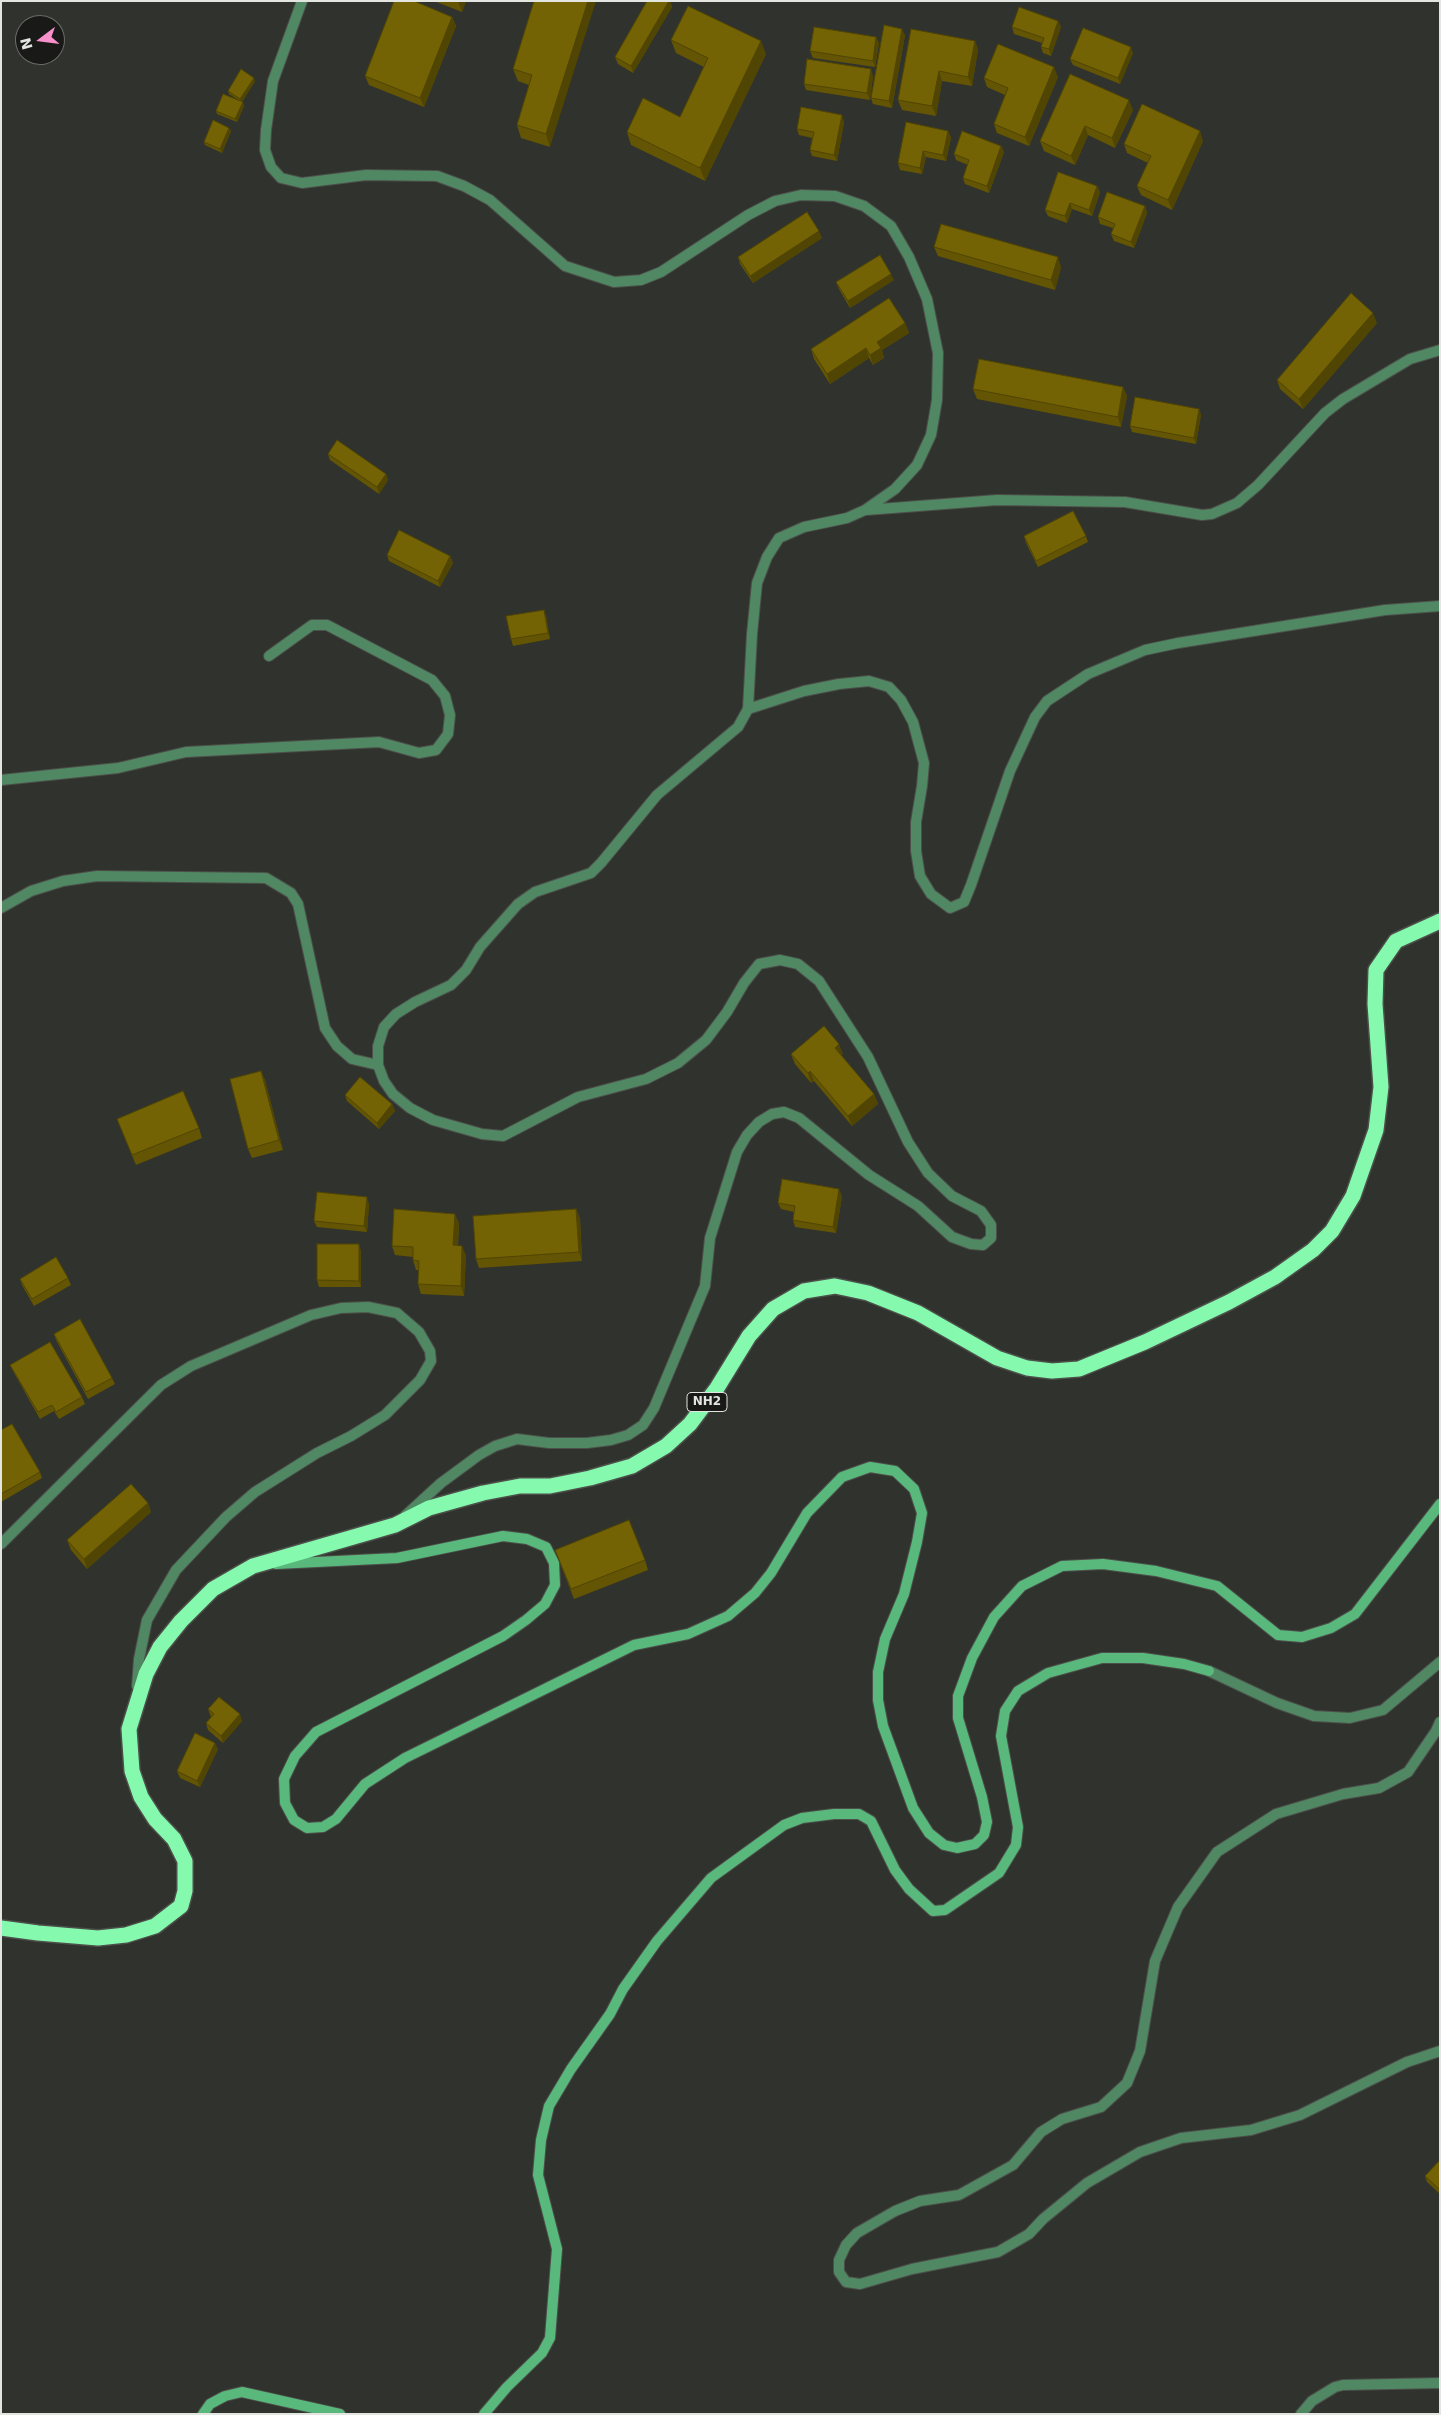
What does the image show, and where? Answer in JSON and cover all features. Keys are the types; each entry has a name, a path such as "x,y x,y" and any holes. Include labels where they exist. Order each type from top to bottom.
{"highway":[{"name":"NH2","path":"1,1928 38,1934 98,1938 126,1935 156,1926 180,1906 185,1891 185,1861 174,1839 155,1819 141,1797 132,1771 129,1729 146,1674 160,1647 181,1621 213,1589 253,1566 394,1525 429,1508 483,1493 520,1486 550,1486 590,1478 632,1466 666,1446 690,1424 717,1388 749,1336 773,1309 804,1291 835,1286 868,1293 918,1313 997,1358 1027,1368 1052,1371 1079,1369 1104,1359 1229,1302 1275,1277 1313,1250 1332,1231 1353,1196 1376,1130 1381,1087 1375,1004 1376,970 1396,941 1440,921"}],"main road":[{"path":"253,1566 397,1558 503,1536 527,1538 546,1547 554,1563 555,1585 545,1604 526,1620 503,1636 316,1732 296,1756 284,1779 285,1803 294,1820 307,1828 323,1827 336,1818 365,1784 405,1758 634,1645 688,1634 728,1616 755,1593 771,1573 807,1513 842,1477 870,1467 895,1471 914,1489 922,1513 918,1542 904,1594 884,1639 878,1672 878,1700 883,1726 913,1808 929,1833 944,1845 957,1848 975,1844 984,1835 987,1822 982,1797 958,1718 958,1696 972,1658 994,1617 1022,1586 1062,1566 1103,1564 1156,1571 1217,1586 1278,1635 1302,1637 1331,1628 1356,1614 1440,1504"},
{"path":"484,2414 507,2387 542,2353 550,2338 557,2249 538,2175 541,2140 549,2106 571,2069 610,2014 623,1989 657,1941 712,1878 784,1825 802,1818 834,1814 859,1814 871,1821 895,1870 909,1889 933,1911 945,1910 999,1873 1016,1845 1018,1827 1001,1736 1005,1711 1018,1691 1048,1673 1102,1658 1142,1658 1184,1664 1209,1671"},
{"path":"203,2414 210,2404 225,2396 242,2392 312,2410 340,2414"}],"street":[{"path":"302,1 273,81 266,130 266,150 271,167 281,178 302,183 366,175 437,176 464,186 490,200 565,266 614,282 641,280 661,272 748,215 775,201 801,195 835,196 864,206 891,226 909,257 927,299 938,353 938,400 931,435 917,465 894,489 866,510"},
{"path":"394,1525 441,1483 495,1446 517,1439 549,1443 587,1443 611,1440 628,1435 643,1425 654,1408 705,1286 710,1238 737,1152 747,1134 759,1122 772,1114 784,1112 799,1118 869,1174 918,1206 952,1237 971,1244 983,1245 992,1238 992,1226 981,1211 952,1196 928,1173 908,1142 868,1057 819,981 798,964 780,960 759,964 706,1040 678,1063 646,1079 578,1097 503,1136 482,1134 433,1120 410,1108 393,1094 384,1081 378,1065 378,1046 384,1027 396,1014 415,1002 451,985 466,970 480,947 518,904 535,892 591,873 657,795 738,727 748,709 757,583 766,557 779,538 804,527 840,519 866,510 997,500 1124,502 1202,515 1212,514 1238,503 1258,485 1324,413 1343,398 1410,359 1440,350"},
{"path":"748,709 804,691 839,684 869,681 889,687 901,700 912,722 924,763 916,822 916,851 920,876 932,894 950,908 964,902 972,885 1010,771 1035,717 1047,701 1088,674 1145,650 1178,643 1385,610 1440,606"},
{"path":"1,780 118,768 195,751 379,742 419,753 436,750 448,734 450,715 445,696 432,680 351,636 327,626 312,625 269,656"},
{"path":"1,908 31,891 63,881 97,876 266,878 291,893 298,904 325,1028 337,1046 352,1059 378,1065"},
{"path":"1,1544 161,1385 190,1366 312,1315 341,1308 368,1307 397,1312 420,1332 430,1351 431,1361 420,1380 384,1415 351,1436 316,1453 255,1492 226,1517 176,1570 147,1620 139,1659 136,1702"},
{"path":"1209,1671 1277,1702 1314,1716 1350,1718 1383,1710 1440,1662"},
{"path":"1440,1722 1408,1772 1379,1788 1343,1794 1276,1814 1217,1852 1178,1907 1155,1961 1140,2051 1127,2083 1100,2107 1062,2119 1041,2132 1013,2165 959,2195 920,2201 895,2211 857,2233 846,2245 838,2260 839,2272 846,2282 860,2284 903,2271 998,2252 1029,2234 1043,2219 1086,2183 1140,2152 1181,2138 1251,2130 1300,2115 1407,2062 1440,2051"},
{"path":"1301,2414 1312,2401 1334,2387 1342,2385 1440,2383"}],"building":[{"path":"394,1 414,1 452,17 420,98 365,76"},
{"path":"534,1 588,1 546,134 517,125 532,75 513,69"},
{"path":"647,1 669,1 631,66 615,57"},
{"path":"688,6 761,41 700,168 627,132 643,98 680,117 708,58 671,40"},
{"path":"1019,7 1058,21 1049,49 1041,47 1044,38 1012,27"},
{"path":"884,25 902,29 889,101 871,98"},
{"path":"814,27 876,37 873,61 810,51"},
{"path":"1083,28 1131,47 1118,78 1070,59"},
{"path":"911,29 975,41 968,77 939,71 932,106 898,100"},
{"path":"998,44 1054,67 1025,137 994,124 1008,88 984,78"},
{"path":"807,59 871,69 867,93 804,84"},
{"path":"241,69 254,78 240,99 228,91"},
{"path":"1070,74 1129,100 1112,138 1085,126 1071,156 1040,141"},
{"path":"223,94 243,102 235,119 216,111"},
{"path":"1142,104 1200,131 1168,200 1137,186 1151,156 1124,144"},
{"path":"801,107 842,115 834,155 810,150 814,132 797,129"},
{"path":"213,120 229,128 220,149 204,142"},
{"path":"906,122 948,131 943,155 923,151 920,168 898,163"},
{"path":"962,131 1001,146 987,186 963,178 969,160 954,154"},
{"path":"1058,172 1097,186 1089,210 1070,203 1065,216 1045,210"},
{"path":"1107,192 1145,206 1131,242 1111,234 1115,224 1098,217"},
{"path":"807,212 819,231 750,276 738,257"},
{"path":"941,224 1058,257 1051,280 934,247"},
{"path":"880,255 891,274 848,301 836,282"},
{"path":"1351,293 1373,313 1299,399 1277,380"},
{"path":"889,298 905,323 877,342 881,348 870,355 866,348 827,374 811,349"},
{"path":"979,359 1123,387 1118,417 973,389"},
{"path":"1135,397 1199,409 1194,438 1130,426"},
{"path":"337,440 386,474 377,487 328,454"},
{"path":"1073,511 1086,536 1036,561 1024,536"},
{"path":"399,530 450,556 438,581 387,555"},
{"path":"544,610 548,633 511,639 506,616"},
{"path":"824,1026 839,1044 835,1048 874,1094 848,1116 810,1071 808,1073 791,1054"},
{"path":"261,1071 279,1140 248,1149 230,1079"},
{"path":"360,1077 392,1104 377,1123 345,1095"},
{"path":"183,1091 199,1128 132,1155 117,1119"},
{"path":"782,1179 839,1189 833,1227 793,1220 795,1206 778,1203"},
{"path":"317,1192 367,1197 364,1226 314,1221"},
{"path":"394,1209 455,1214 453,1245 462,1246 461,1286 418,1284 419,1261 413,1260 413,1247 392,1246"},
{"path":"576,1209 579,1252 476,1259 473,1216"},
{"path":"317,1244 359,1244 359,1281 317,1280"},
{"path":"56,1257 68,1278 32,1299 20,1279"},
{"path":"80,1319 112,1378 86,1392 54,1334"},
{"path":"50,1342 82,1397 56,1412 52,1405 38,1412 10,1365"},
{"path":"12,1424 40,1472 1,1494 1,1430"},
{"path":"131,1484 148,1503 84,1559 67,1540"},
{"path":"629,1520 645,1560 571,1589 555,1550"},
{"path":"219,1697 240,1714 221,1736 206,1723 214,1714 208,1709"},
{"path":"195,1733 215,1743 197,1781 177,1771"},
{"path":"1440,2160 1440,2190 1425,2176"}]}
